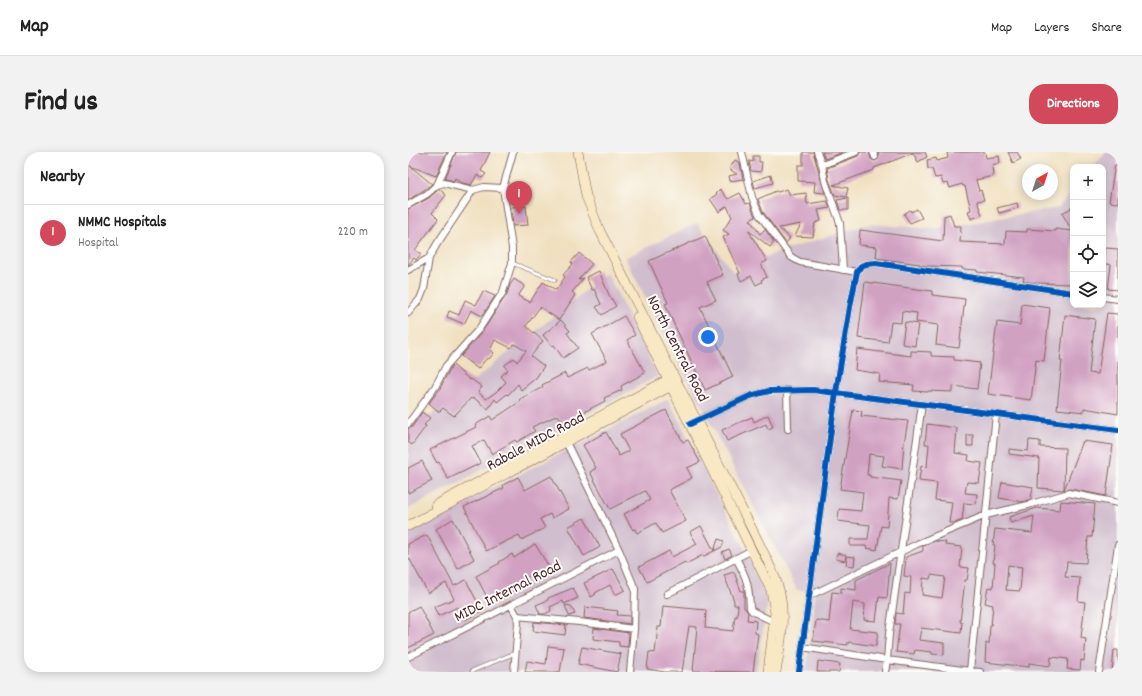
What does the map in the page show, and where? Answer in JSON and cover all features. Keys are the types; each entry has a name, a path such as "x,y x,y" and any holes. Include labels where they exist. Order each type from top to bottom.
{"main road":[{"name":"North Central Road","path":"573,152 578,184 588,216 673,382 754,533 777,584 783,620 776,672"},
{"name":"North Central Road","path":"578,152 586,196 594,219 673,382"},
{"name":"Rabale MIDC Road","path":"408,520 476,487 673,382"},
{"name":"North Central Road","path":"694,422 771,590 774,622 768,672"},
{"name":"Rabale MIDC Road","path":"408,526 476,487"}],"street":[{"path":"408,205 427,194 437,185 452,152"},
{"path":"408,424 435,387 446,366 479,329 503,292 512,263 512,248 503,188 513,152"},
{"path":"742,152 758,214 786,252 800,262 857,272"},
{"path":"817,152 822,165 825,181 840,223 843,270"},
{"path":"822,165 856,152"},
{"path":"437,185 450,184 473,190 484,187 503,188"},
{"path":"408,313 420,299 424,289 429,258 473,190"},
{"path":"408,270 429,258"},
{"path":"799,672 836,392 857,272 861,266 876,263 1070,293"},
{"path":"1106,297 1118,299"},
{"path":"787,390 788,429"},
{"path":"694,422 750,396 769,391 813,390 1118,430"},
{"path":"885,672 889,634 922,404"},
{"path":"970,671 996,414"},
{"path":"565,440 619,550 635,589 634,629 630,672"},
{"path":"809,596 986,515 1069,493 1118,503"},
{"path":"1099,672 1118,545"},
{"name":"MIDC Internal Road","path":"408,656 619,550"},
{"path":"667,594 752,550"},
{"path":"736,558 745,575 749,588 750,608 752,611 774,622"},
{"path":"511,604 517,616 518,630 514,672"},
{"path":"517,616 634,629"},
{"path":"802,647 980,672"}],"lane":[{"path":"512,263 555,280"},
{"path":"472,671 516,652"}],"shaded area":[{"path":"1118,152 1118,672 806,672 816,590 797,590 625,258 697,223 733,272 778,252 869,224 936,229 1058,208 1070,194 1070,308 1106,308 1106,164 1096,164 1105,153"},
{"path":"607,273 658,376 408,509 408,434"},
{"path":"668,399 758,575 768,600 756,672 408,672 408,531"}],"building":[{"path":"408,152 447,152 436,176 410,166 432,184 408,200"},
{"path":"456,152 490,152 481,171 486,174 482,178 477,175 471,185 462,183 455,178 454,181 445,179"},
{"path":"803,152 813,152 825,193 814,192 815,182 798,181 798,165 803,165"},
{"path":"822,152 843,152 825,159"},
{"path":"860,152 869,152 871,159 875,161 879,158 878,152 925,152 927,157 918,162 913,153 874,168 874,170 833,185 848,188 846,197 835,195 829,180 827,168 858,156"},
{"path":"985,152 986,158 999,156 1000,163 992,165 993,176 976,180 979,191 981,190 984,200 977,201 982,215 971,219 968,211 971,210 965,186 962,184 950,188 948,183 943,184 941,177 935,178 932,169 928,169 927,160 936,158 937,161 948,158 947,153"},
{"path":"1008,152 1017,152 1021,159 1013,163"},
{"path":"753,156 759,156 759,162 762,162 761,172 751,171 749,161 753,162"},
{"path":"735,160 740,163 743,179 730,181 729,176 737,174 729,169"},
{"path":"1115,165 1118,165 1118,203 1109,202"},
{"path":"771,175 773,183 755,188 753,181"},
{"path":"439,189 446,195 432,213 438,219 415,250 421,254 416,260 414,258 408,265 408,209 429,198"},
{"path":"720,189 728,199 740,193 746,204 750,203 755,217 750,220 760,234 765,229 774,242 770,247 748,230 767,261 761,264 767,277 756,285 751,276 741,281 738,274 740,273 723,237 729,234 723,230 732,217 727,206 719,212 710,199 717,194 716,193"},
{"path":"787,189 790,195 806,193 807,204 827,201 830,208 818,210 821,221 815,223 813,237 795,236 801,224 779,228 790,238 786,243 763,212 758,199 776,191 778,192"},
{"path":"848,198 848,210 840,210 837,200"},
{"path":"1017,203 1018,208 999,213 997,208"},
{"path":"526,206 528,225 513,226 511,207"},
{"path":"917,209 922,218 910,223 904,214 910,210 911,212"},
{"path":"1070,209 1070,227 1062,213"},
{"path":"950,214 954,226 961,226 960,242 1005,244 1006,231 1027,232 1027,229 1055,231 1055,229 1070,231 1070,284 1036,283 1023,281 1024,277 977,272 977,270 962,269 962,267 927,266 876,258 877,247 859,245 860,230 943,241 944,216"},
{"path":"705,236 723,275 707,282 716,300 700,307 733,377 705,390 665,304 668,303 649,261"},
{"path":"1106,248 1118,249 1118,290 1108,289 1111,265 1106,264"},
{"path":"579,253 592,264 578,280 584,278 572,292 575,295 559,320 540,307 526,326 543,341 531,356 544,366 536,378 521,390 518,384 508,395 507,394 497,402 495,399 488,409 474,398 471,398 454,416 443,408 439,412 429,403 439,390 453,365 470,380 471,379 482,387 478,392 486,399 506,382 501,376 508,370 504,366 514,358 517,362 526,351 514,344 511,348 495,340 490,350 494,353 489,359 487,358 478,369 461,356 483,331 507,294 514,279 525,286 518,296 530,302 543,282 556,290 565,277 563,275 573,264 571,262"},
{"path":"599,271 609,295 616,306 602,315 596,307 601,304 586,277"},
{"path":"865,282 932,291 932,295 965,299 959,348 936,345 938,325 916,322 917,313 902,311 901,323 891,322 888,342 858,338"},
{"path":"483,291 495,296 482,316 471,310 464,324 447,317 449,311 459,315 465,300 476,305"},
{"path":"1022,304 1050,308 1044,361 1036,360 1031,400 988,394 997,322 1020,325"},
{"path":"1107,313 1118,314 1118,414 1084,408 1084,412 1057,409 1065,315 1095,319 1089,373 1098,374"},
{"path":"624,316 635,335 627,340 645,373 621,386 622,390 604,398 605,401 563,423 558,415 532,427 535,431 517,442 515,440 492,454 484,440 472,446 481,463 448,479 439,462 437,463 430,450 476,427 475,425 490,416 492,420 521,401 520,399 565,373 567,378 588,368 589,370 607,361 592,334"},
{"path":"561,320 570,331 567,333 578,348 563,358 554,345 552,346 543,335"},
{"path":"905,322 918,324 915,346 902,344"},
{"path":"857,349 911,356 911,351 931,352 931,356 954,357 954,360 980,363 977,389 953,386 953,392 913,391 914,385 879,382 880,374 855,370"},
{"path":"666,410 683,442 688,440 700,462 687,468 692,478 669,490 686,521 662,533 656,523 637,533 635,529 633,530 624,514 650,500 645,491 610,509 590,472 596,468 583,445 606,432 619,456 629,451 620,434"},
{"path":"853,410 862,411 861,416 908,421 904,443 902,469 882,466 884,456 869,454 867,475 870,475 870,477 901,481 898,499 889,498 887,527 881,526 877,550 866,548 867,546 850,546 850,539 868,539 870,525 838,521 839,509 861,511 863,492 840,489"},
{"path":"422,412 430,418 412,445 408,442 408,428 412,427"},
{"path":"768,415 773,427 768,429 766,424 727,441 722,430 752,417 754,422"},
{"path":"927,424 957,428 955,453 969,455 968,461 982,463 979,483 967,482 965,493 977,494 976,504 964,503 962,520 955,523 949,523 952,502 935,500 937,483 919,481 921,466 927,467 929,444 925,444"},
{"path":"967,435 973,435 973,446 967,446"},
{"path":"1029,440 1040,441 1040,447 1065,448 1064,490 1038,488 1039,458 1009,454 1009,449 1028,451"},
{"path":"1083,441 1113,445 1106,496 1070,489 1064,490"},
{"path":"422,461 432,481 408,493 408,468"},
{"path":"551,476 569,509 552,518 550,514 540,519 545,528 521,540 519,535 486,551 464,507 504,488 503,485 518,477 525,490"},
{"path":"1002,482 1033,487 1031,499 1022,502 999,498"},
{"path":"1061,501 1095,504 1092,537 1088,537 1086,563 1067,562 1065,577 1080,578 1078,601 1085,602 1081,638 1086,639 1084,661 1081,660 1080,670 1067,669 1068,659 1051,657 1050,666 1029,663 1029,667 985,662 986,643 989,644 993,605 985,603 988,587 993,588 995,545 993,545 995,529 1032,533 1034,516 1011,523 1009,517 1037,508 1060,510","holes":["1008,565 1022,567 1020,591 1006,590"]},
{"path":"584,518 600,547 584,556 568,527"},
{"path":"453,519 474,559 458,569 436,529"},
{"path":"701,526 714,551 686,564 685,562 647,582 639,567 669,551 672,557 697,544 690,532"},
{"path":"427,535 454,586 466,580 482,611 465,620 458,607 438,616 434,607 454,599 446,583 428,593 408,556 408,544"},
{"path":"718,539 724,541 722,547 714,551"},
{"path":"935,541 946,542 945,545 962,547 960,567 969,568 967,580 965,580 960,622 962,622 961,633 921,628 919,640 944,643 944,655 915,650 914,654 896,652 900,624 895,624 896,613 903,614 905,593 910,594 911,577 904,576 906,557 923,551 923,546","holes":["931,575 945,577 942,598 922,595 923,578 930,579"]},
{"path":"535,544 552,572 536,582 531,575 510,586 513,591 490,603 476,576 500,563 499,562 512,554 514,558"},
{"path":"729,549 732,555 725,559 722,552"},
{"path":"837,553 846,555 845,561 836,559"},
{"path":"847,556 855,557 854,566 846,565"},
{"path":"890,563 887,598 879,597 876,621 864,620 865,604 853,602 850,629 878,632 876,646 848,642 848,645 813,641 816,620 829,622 832,592 841,593 841,588 856,590 856,580"},
{"path":"613,569 625,590 615,595 610,585 595,593 596,594 591,597 584,583"},
{"path":"734,572 741,591 744,591 744,608 748,613 747,620 756,621 755,633 758,634 753,672 693,671 697,627 689,626 682,672 665,672 647,669 649,652 655,653 658,627 661,627 663,606 706,610 705,628 733,631 735,616 737,617 738,605 734,605 734,601 724,575"},
{"path":"573,588 578,598 564,604 563,601 550,607 551,611 545,614 540,614 536,605 548,600 548,598"},
{"path":"565,605 571,606 575,614 569,616"},
{"path":"419,606 434,635 408,648 408,612"},
{"path":"585,607 618,611 617,615 630,616 630,624 584,618"},
{"path":"534,622 566,625 565,635 533,631"},
{"path":"594,628 629,633 628,647 619,646 619,642 593,639"},
{"path":"548,646 564,648 560,672 525,672 527,661 546,664"},
{"path":"582,647 621,654 617,672 578,664"},
{"path":"1114,650 1118,650 1118,672 1112,672"},
{"path":"818,661 840,664 839,672 817,672"}],"cycle path":[{"path":"799,672 836,392 850,307 857,272 861,266 876,263 1070,293"},
{"path":"690,424 750,396 769,391 813,390 1118,430"}],"place":[{"name":"NMMC Hospitals","path":"519,214"}]}
